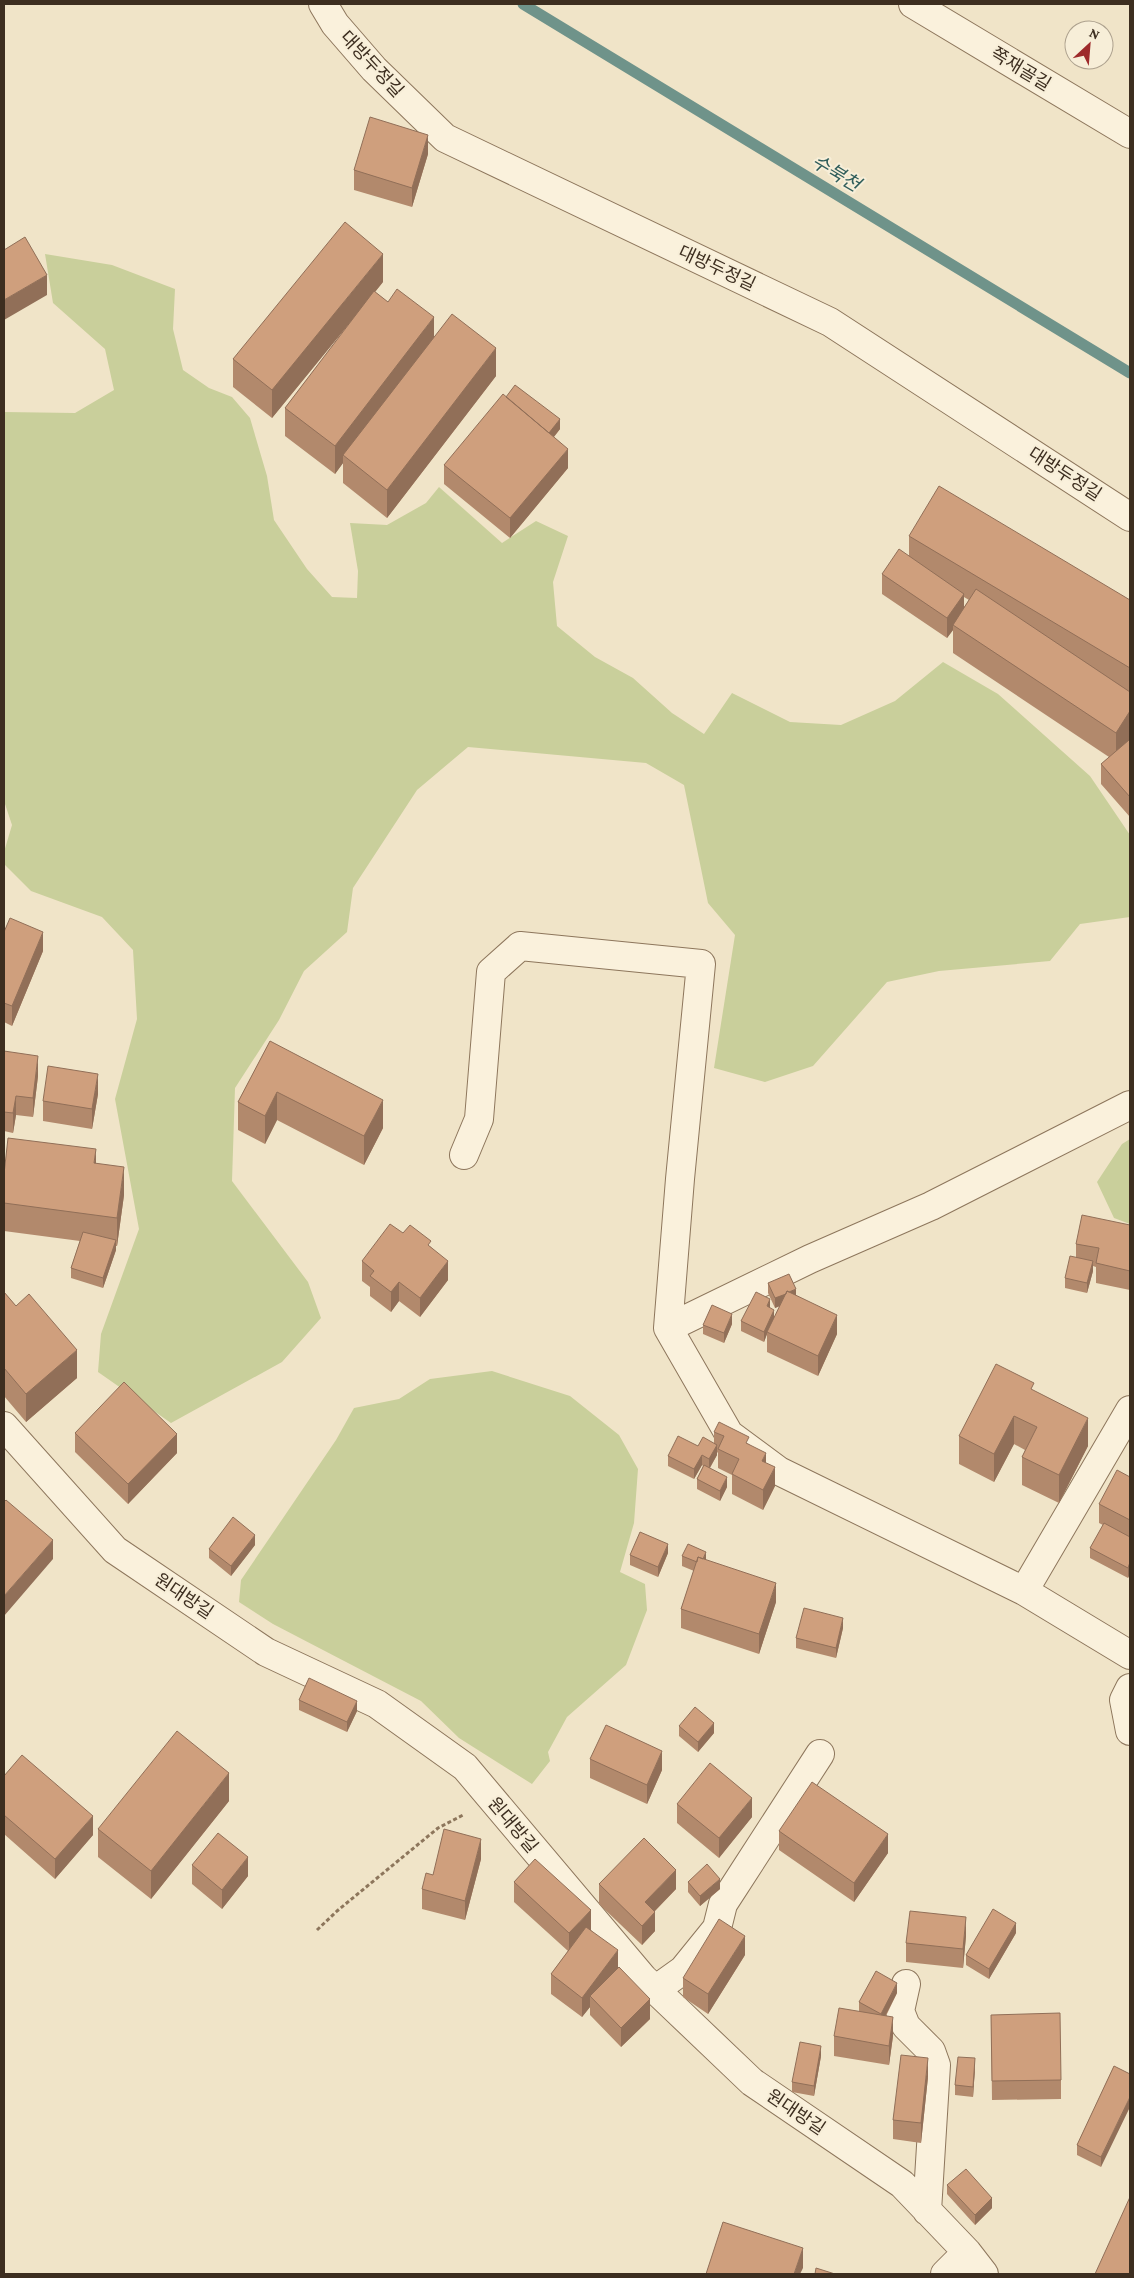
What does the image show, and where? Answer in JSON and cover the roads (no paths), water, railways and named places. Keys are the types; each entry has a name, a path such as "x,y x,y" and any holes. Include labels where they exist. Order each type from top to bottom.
{"street":[{"name":"대방두정길","path":"323,4 335,24 374,69 445,138 830,322 1130,517"},
{"name":"쪽재골길","path":"912,4 1130,134"},
{"path":"464,1155 479,1119 491,972 520,946 701,964 668,1328 729,1434 779,1471 1024,1591 1130,1656"},
{"path":"668,1328 810,1259 931,1206 1130,1105"},
{"path":"1024,1591 1130,1410"},
{"name":"원대방길","path":"4,1426 115,1550 266,1652 377,1704 464,1767 642,1978 752,2082 902,2184 967,2252 984,2274"},
{"path":"1130,1688 1124,1700 1130,1732"},
{"path":"655,1990 683,1970 716,1928 723,1904 820,1754"},
{"path":"906,1984 900,2011 906,2026 932,2051 936,2065 927,2211"},
{"path":"945,2274 967,2252"}],"waterway":[{"name":"수북천","path":"523,4 1130,373"}]}
